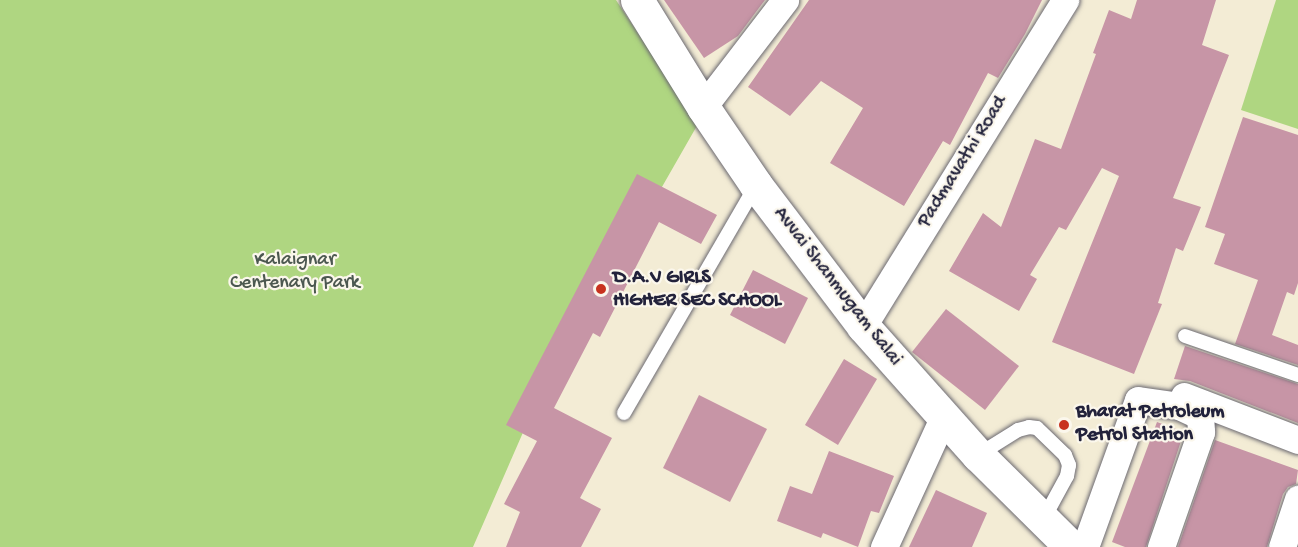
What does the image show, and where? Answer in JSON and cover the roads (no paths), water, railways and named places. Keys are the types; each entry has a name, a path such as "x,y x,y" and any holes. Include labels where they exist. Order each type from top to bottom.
{"street":[{"name":"Avvai Shanmugam Salai","path":"637,0 703,107 756,185 863,326 943,418 1071,547"},
{"path":"703,107 785,0"},
{"name":"Padmavathi Road","path":"863,326 1065,0"},
{"path":"1160,387 1298,440"},
{"path":"1085,547 1138,400 1179,406 1200,416 1201,432 1161,547"},
{"path":"884,547 943,418"},
{"path":"1282,547 1298,499"}],"lane":[{"path":"624,413 756,185"},
{"path":"1185,336 1298,375"},
{"path":"978,455 1029,427 1037,428 1065,455 1069,465 1067,476 1043,519"}],"place":[{"name":"D.A.V GIRLS HIGHER SEC SCHOOL","path":"601,289"},
{"name":"Bharat Petroleum Petrol Station","path":"1064,425"}],"park label":[{"name":"Kalaignar Centenary Park","path":"295,272"}]}
